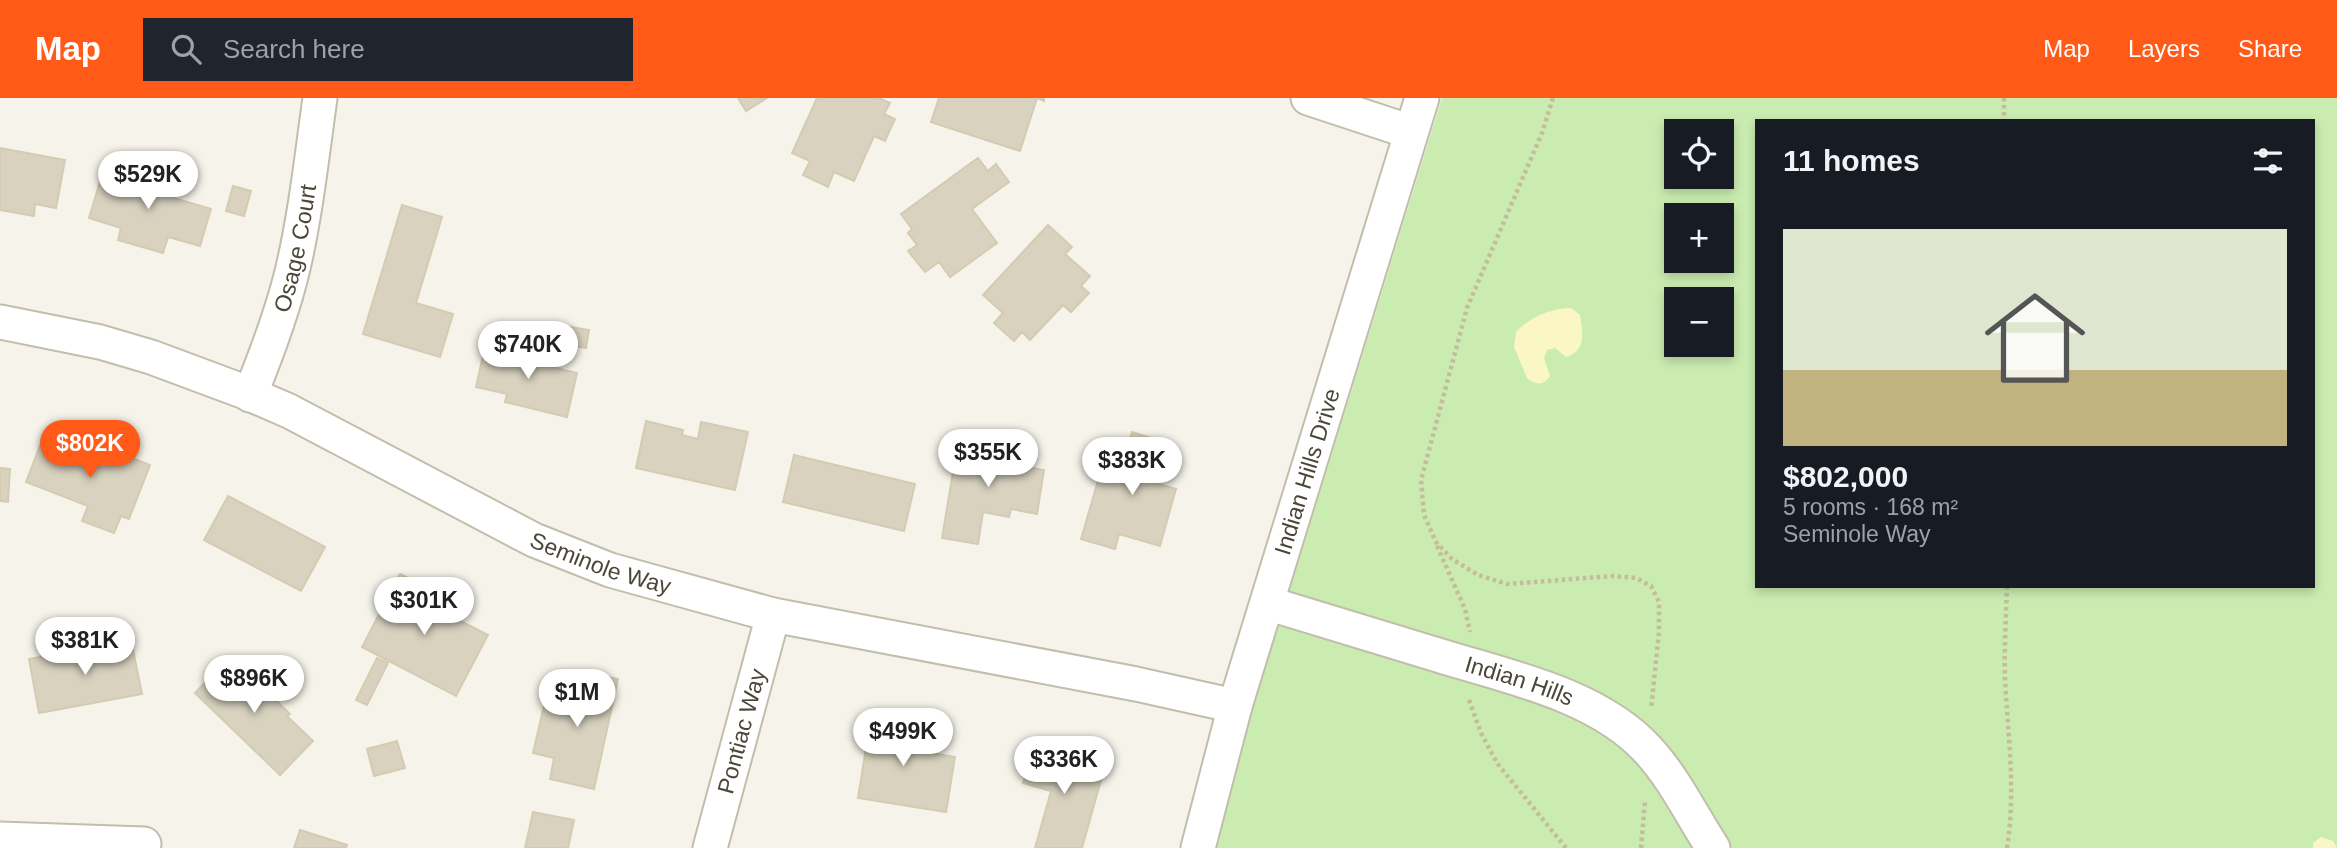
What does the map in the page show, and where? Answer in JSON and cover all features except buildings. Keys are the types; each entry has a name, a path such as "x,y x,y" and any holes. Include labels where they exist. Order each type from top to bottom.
{"street":[{"name":"Osage Court","path":"250,395 274,333 293,270 304,216 320,98"},
{"path":"1308,98 1411,132"},
{"name":"Indian Hills Drive","path":"1198,848 1235,706 1422,98"},
{"name":"Seminole Way","path":"0,322 100,342 199,374 331,433 493,520 575,558 610,570 773,615 1136,684 1235,706"},
{"name":"Indian Hills","path":"1266,603 1519,679 1581,703 1616,722 1648,750 1713,848"},
{"name":"Pontiac Way","path":"710,848 773,615"},
{"path":"0,839 144,844"}],"path":[{"path":"1553,98 1542,133 1467,309 1421,480 1424,515 1436,542 1452,559 1478,575 1507,584 1625,577 1636,578 1651,586 1659,602 1659,632 1653,678 1642,848"},
{"path":"2004,98 2004,119"},
{"path":"2007,588 2005,678 2012,788 2007,848"}],"green space":[{"path":"1442,98 2337,98 2337,848 1210,848"}],"sand":[{"path":"1571,308 1580,315 1580,346 1566,357 1555,348 1547,350 1544,358 1550,376 1542,383 1533,382 1527,378 1514,347 1516,332 1541,315"},
{"path":"2321,837 2333,841 2337,848 2313,848 2313,843"}]}
